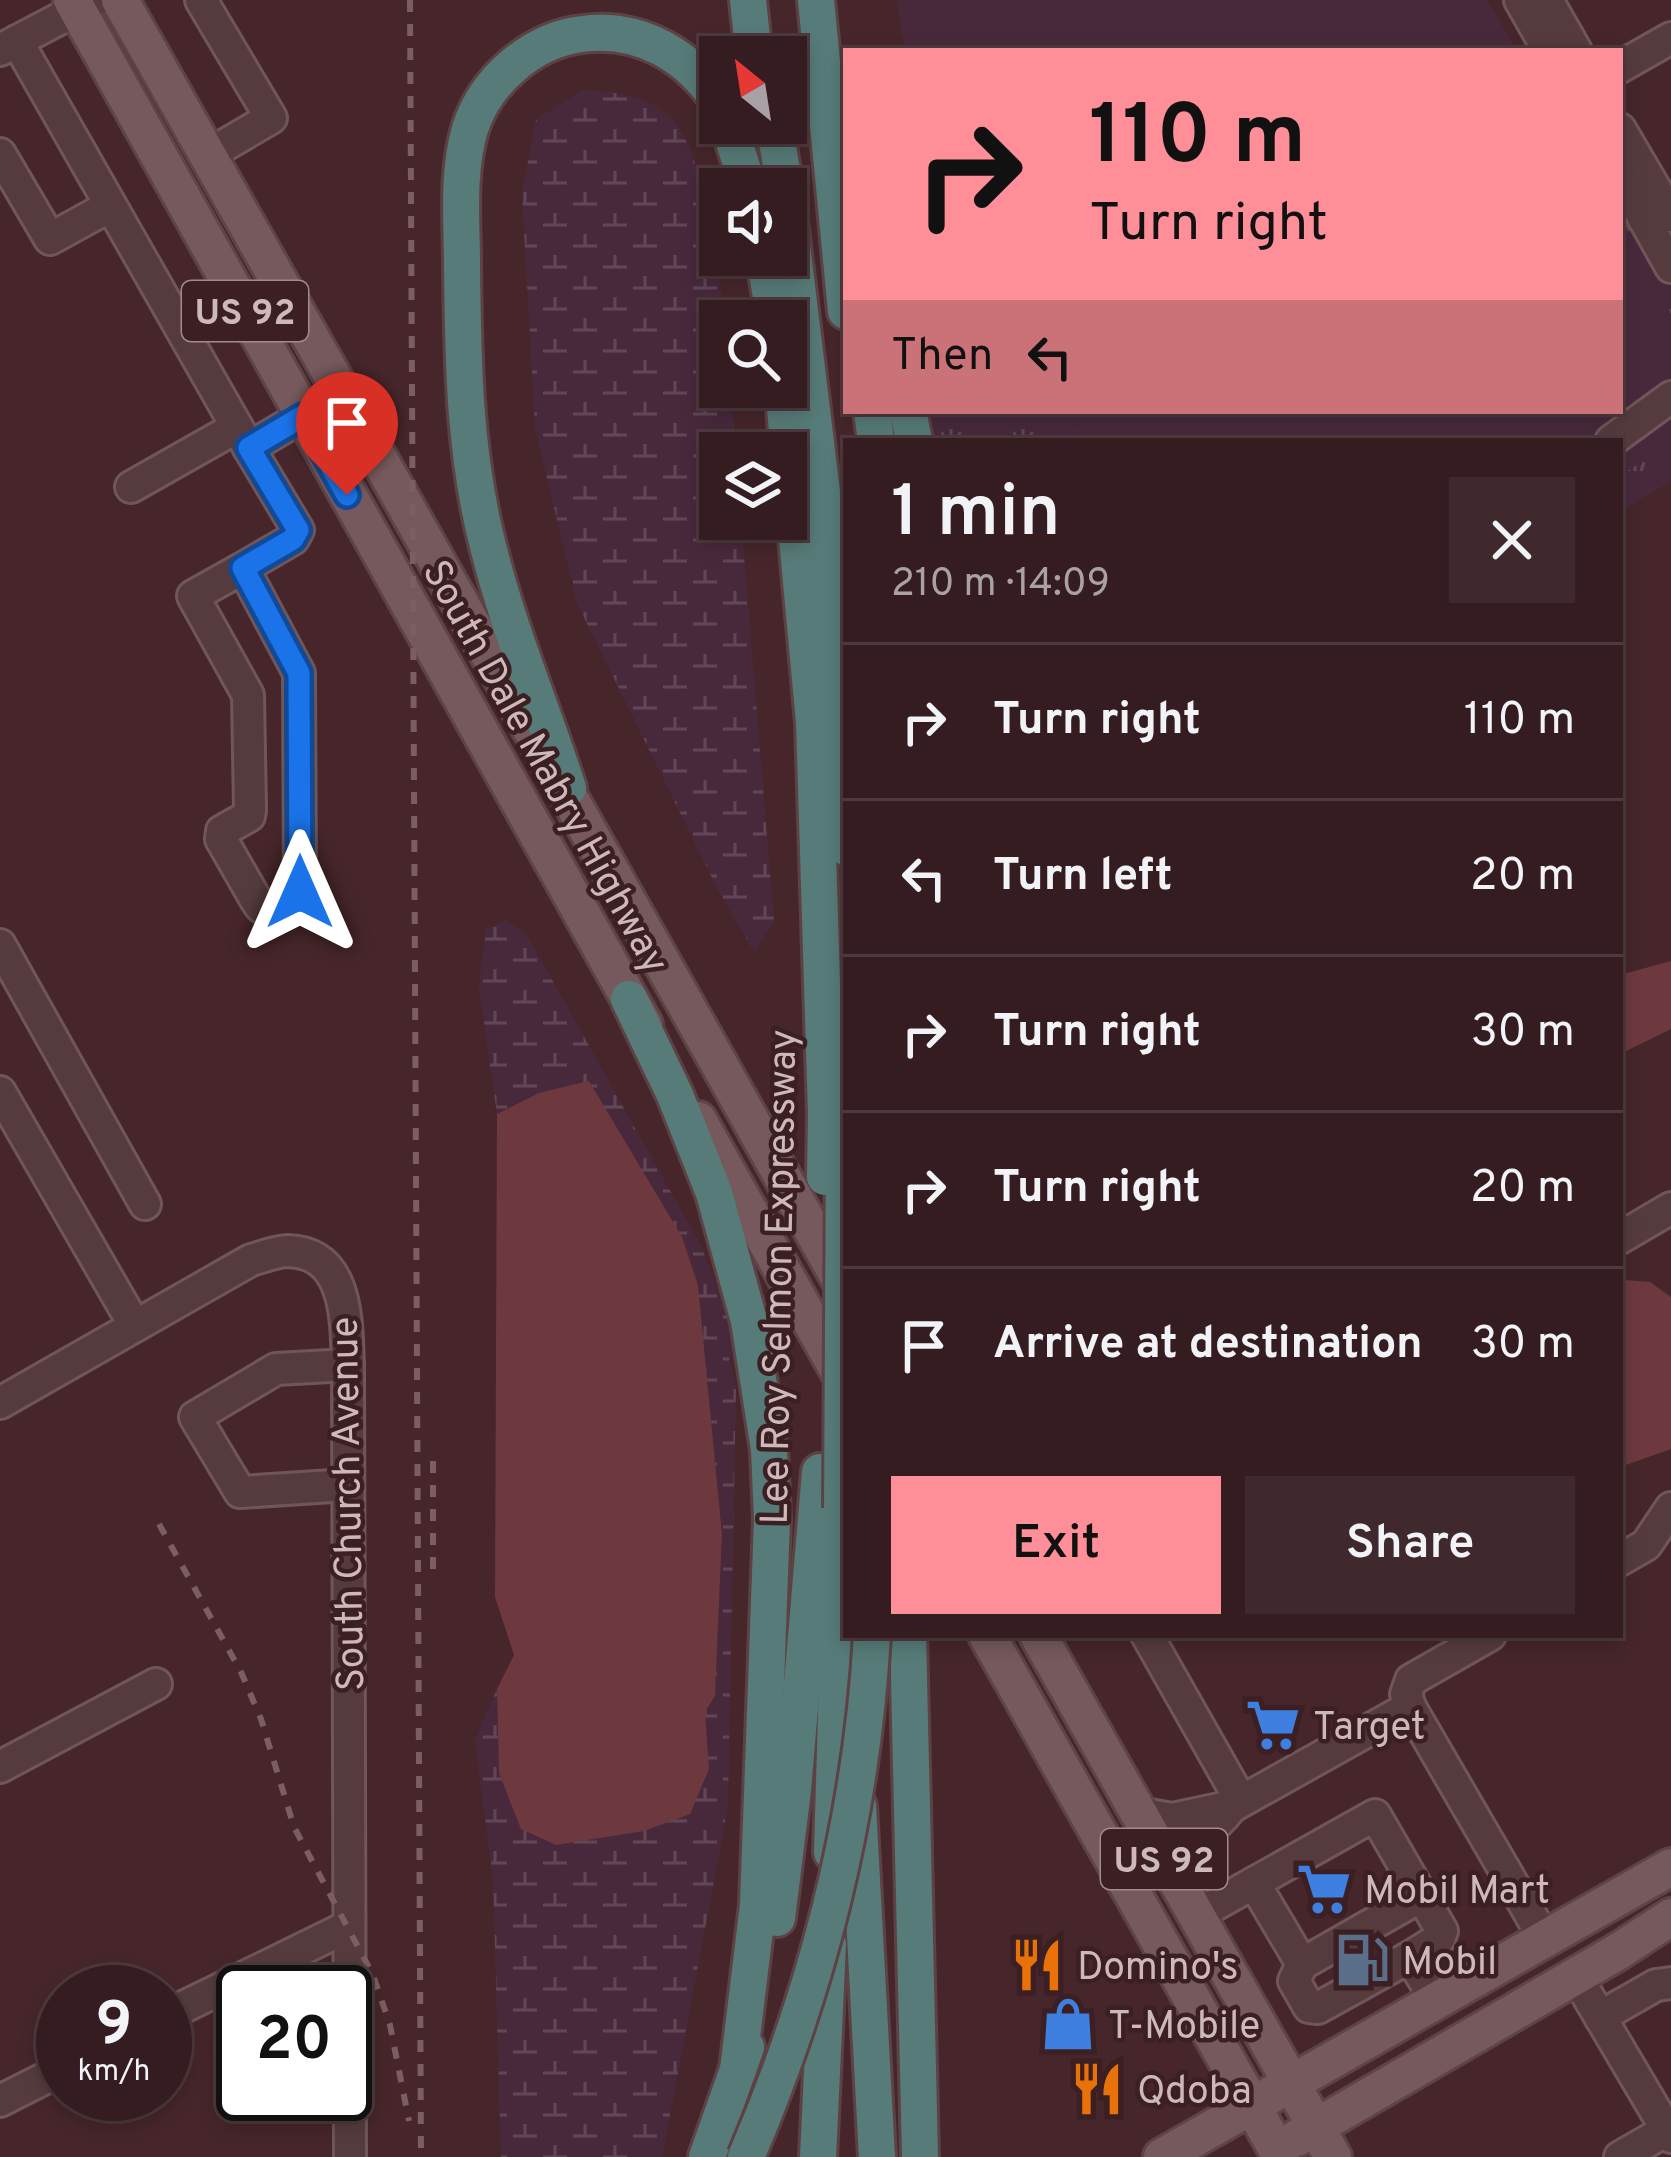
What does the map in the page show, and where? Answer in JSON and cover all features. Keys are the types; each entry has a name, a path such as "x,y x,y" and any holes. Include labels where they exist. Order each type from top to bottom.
{"highway":[{"path":"816,0 843,111"},
{"path":"816,0 843,182"},
{"path":"816,0 843,280"},
{"path":"749,5 754,36"},
{"path":"568,788 495,574 474,477 464,401 461,185 471,127 500,79 518,62 564,37 630,34 668,50 699,77"},
{"path":"795,276 828,538 843,796"},
{"name":"Lee Roy Selmon Expressway","path":"707,2157 738,2070 773,1942 794,1790 820,1472 835,1130 814,722 785,408"},
{"path":"629,999 675,1095 714,1193 756,1353 772,1484 758,1905 738,2070"},
{"path":"843,1051 835,1130 843,1526"},
{"path":"818,2157 842,1508"},
{"path":"849,1638 877,2157"},
{"path":"746,2157 787,2055 835,1893 872,1638"},
{"path":"908,1653 920,2157"}],"main road":[{"name":"South Dale Mabry Highway","path":"120,0 412,521 568,788 843,1285"},
{"name":"South Dale Mabry Highway","path":"81,3 303,416 843,1379"},
{"name":"US 92","path":"989,1638 1215,2040"},
{"name":"US 92","path":"1040,1638 1324,2142"},
{"path":"1162,2157 1671,1867"},
{"path":"1215,2040 1274,2155 1324,2142 1671,1917"},
{"path":"1162,2157 1186,2133 1212,2094 1215,2040"}],"street":[{"path":"201,0 271,118 208,155"},
{"path":"1520,0 1547,48"},
{"path":"1547,0 1574,48"},
{"path":"81,3 9,46 110,206 298,530 293,539 193,596 248,694 249,816 223,831 221,839 261,907 272,910 300,892 299,673 243,568"},
{"path":"1623,65 1671,38"},
{"path":"1623,134 1671,217"},
{"path":"0,154 50,238 110,206"},
{"path":"1623,181 1671,267"},
{"path":"1615,438 1671,397"},
{"path":"130,488 243,437 303,416"},
{"path":"1,943 145,1204"},
{"path":"0,1092 135,1325 0,1402"},
{"path":"1623,1236 1671,1208"},
{"name":"South Church Avenue","path":"135,1325 251,1260 287,1251 310,1257 333,1273 346,1304 350,2157"},
{"path":"348,1365 276,1369 195,1417 240,1492 348,1485"},
{"path":"1623,1558 1646,1545 1671,1508"},
{"path":"1149,1638 1237,1803"},
{"path":"1485,1638 1411,1680 1406,1694 1544,1938"},
{"path":"0,1767 156,1684"},
{"path":"1138,1813 1172,1819 1237,1803 1410,1707"},
{"path":"1171,1871 1188,1844 1216,1826 1237,1803"},
{"path":"1195,1916 1370,1814 1379,1816 1423,1895 1442,1931 1439,1939 1318,2008 1309,2007 1294,1981 1302,1964 1423,1895"},
{"path":"1254,1883 1302,1964"},
{"path":"192,2003 349,1926"},
{"path":"1410,1957 1436,2000"},
{"path":"1576,1976 1669,2133 1620,2157"},
{"path":"1600,2017 1656,1985 1671,1983"},
{"path":"0,2102 36,2083"}],"green space":[{"path":"896,0 1487,0 1515,48 905,48"},
{"path":"582,90 639,99 669,116 681,131 699,178 699,276 718,276 721,300 699,300 699,408 732,408 734,432 699,432 699,540 743,540 774,922 754,952 718,890 577,603 535,427 522,193 536,120"},
{"path":"1623,202 1671,287 1671,481 1623,510 1623,438 930,438 926,414 1623,414"},
{"path":"1623,232 1671,314 1671,445 1623,473 1623,438 1056,438 1085,417 1082,414 1623,414"},
{"path":"505,920 527,935 701,1246 738,1339 729,1359 736,1385 728,1806 662,2157 501,2157 493,1879 475,1740 497,1689 499,1773 708,1769 705,1712 715,1696 722,1534 698,1285 539,1093 497,1114 479,986 486,929"}],"shaded area":[{"path":"1671,961 1671,1029 1623,1053 1623,974"},
{"path":"589,1081 682,1237 698,1285 722,1534 715,1696 705,1712 709,1769 690,1814 644,1831 556,1845 521,1829 499,1773 497,1689 514,1655 495,1597 497,1114 539,1093"},
{"path":"1623,1281 1650,1282 1671,1297 1671,1449 1626,1465 1623,1464"}],"railway":[{"path":"410,0 421,2157"},
{"path":"433,1461 433,1581"},
{"path":"159,1524 241,1672 261,1719 294,1827 373,1975 390,2025 409,2121"}],"place":[{"name":"Target","path":"1273,1725"},
{"name":"Mobil Mart","path":"1324,1889"},
{"name":"Mobil","path":"1362,1960"},
{"name":"Domino's","path":"1037,1965"},
{"name":"T-Mobile","path":"1068,2024"},
{"name":"Qdoba","path":"1097,2089"}],"route":[{"path":"300,892 299,673 243,568 293,539 298,530 249,448 303,416 347,495"}]}
